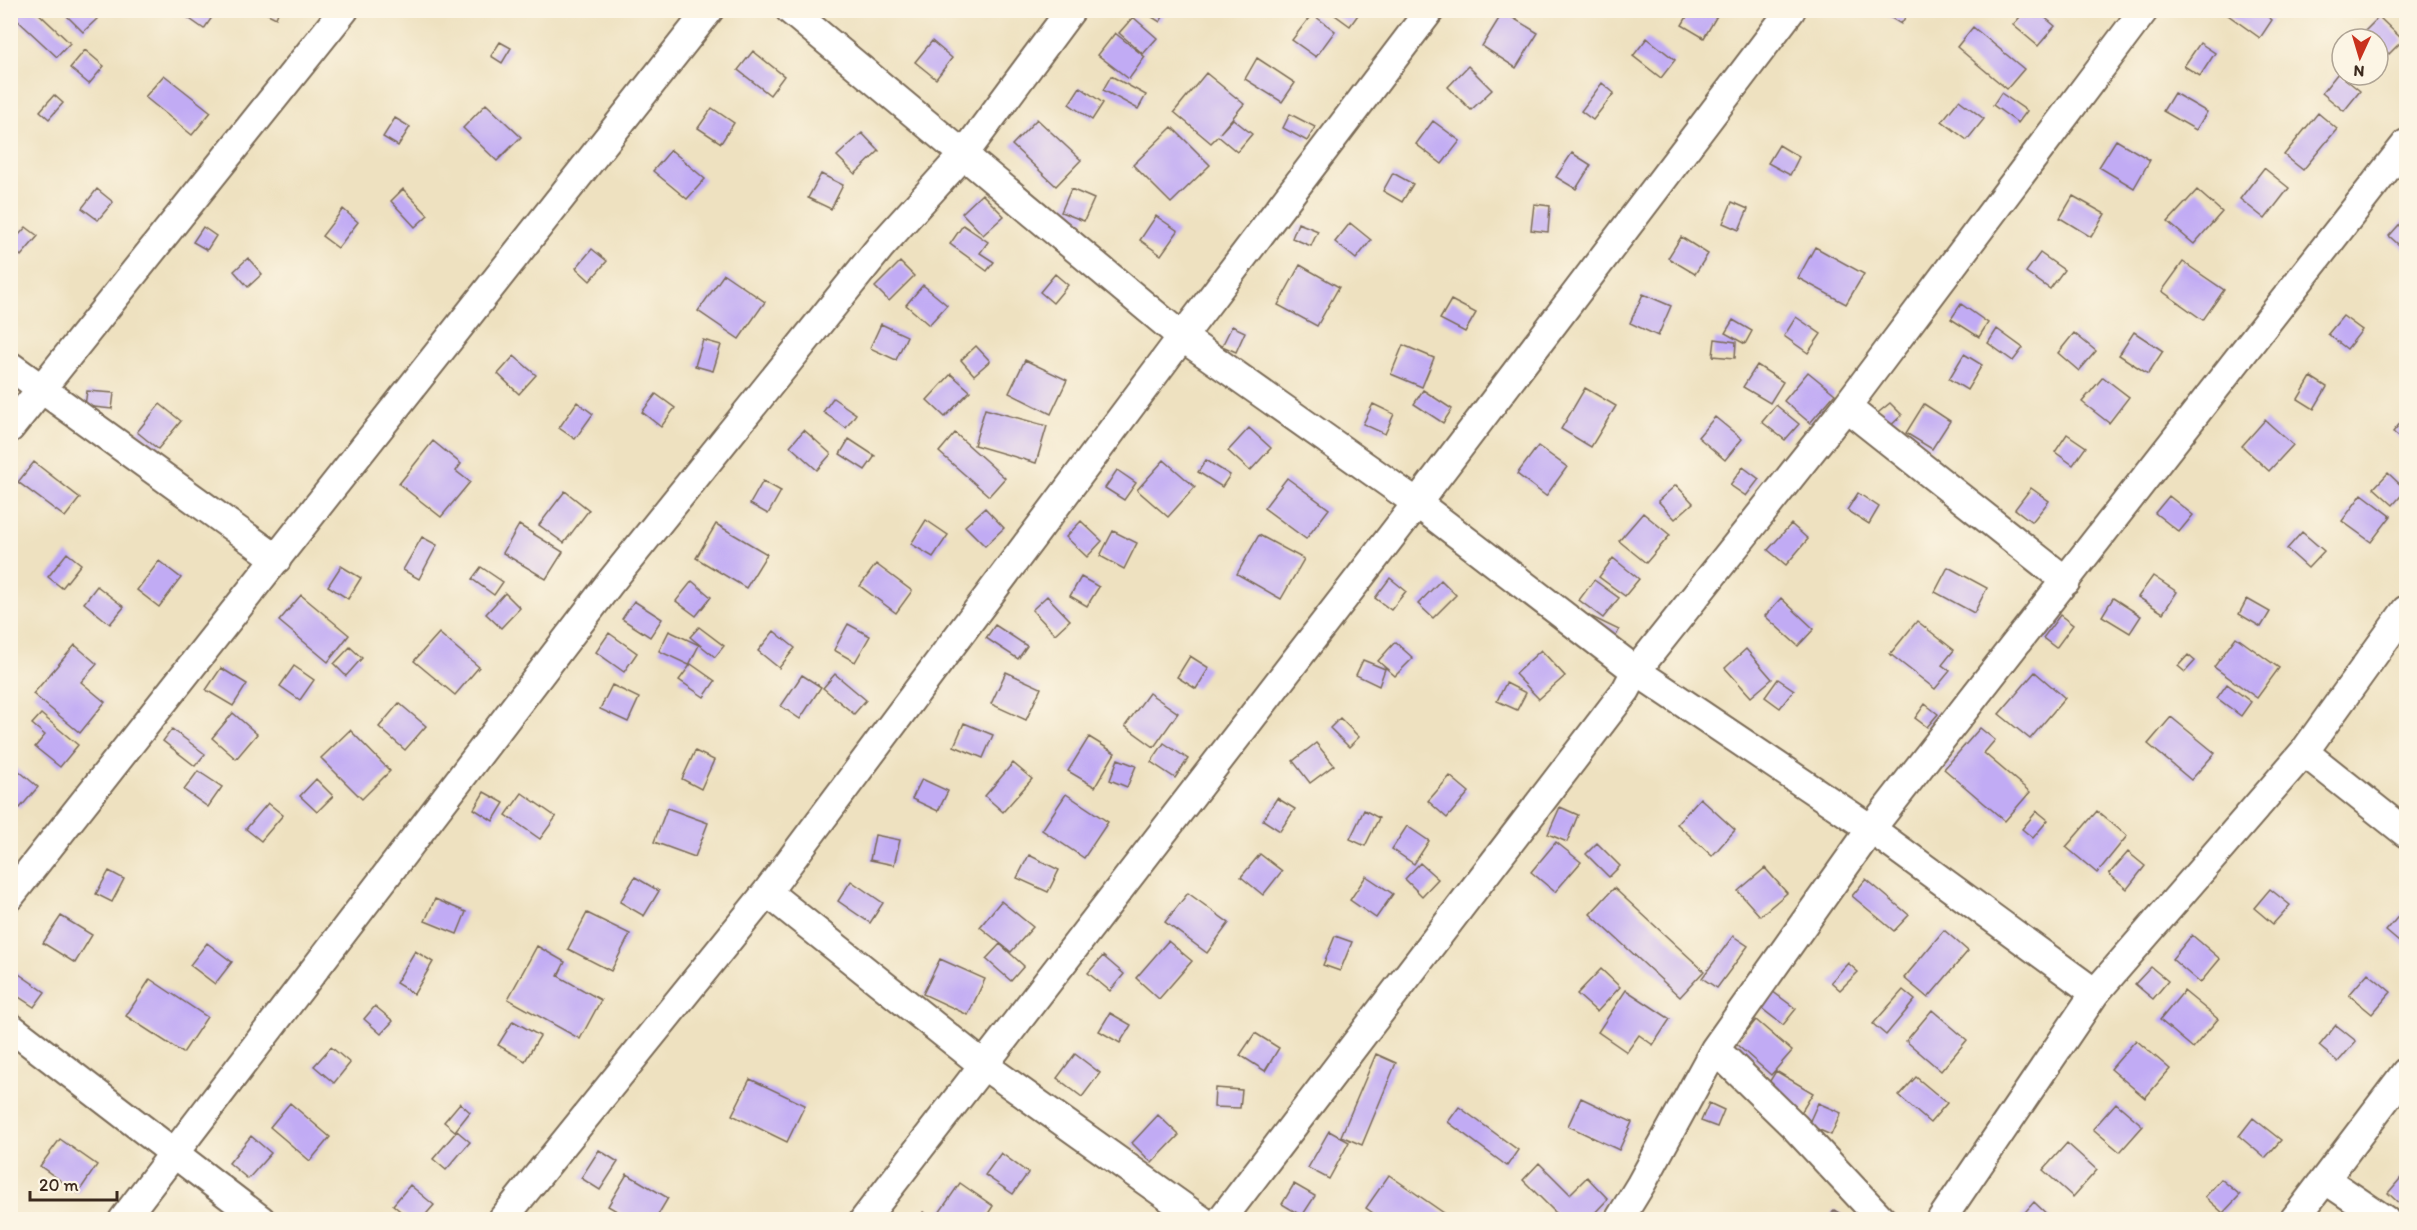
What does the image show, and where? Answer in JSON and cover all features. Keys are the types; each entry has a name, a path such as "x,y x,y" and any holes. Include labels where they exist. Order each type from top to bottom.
{"street":[{"path":"10,428 344,10"},
{"path":"10,896 709,10"},
{"path":"790,10 1182,337 1417,503 1636,671 1871,829 2095,993"},
{"path":"123,1220 609,584 880,246 964,154 1071,10"},
{"path":"501,1220 767,892 1430,10"},
{"path":"864,1220 982,1064 1417,503 1791,10"},
{"path":"1221,1220 1626,690 1636,671 1846,407 2144,10"},
{"path":"1619,1220 1641,1184 1714,1048 1871,829 2406,144"},
{"path":"10,366 277,559"},
{"path":"1846,407 2066,581"},
{"path":"1941,1220 2095,993 2304,752 2406,610"},
{"path":"2304,752 2406,832"},
{"path":"767,892 982,1064 1201,1220"},
{"path":"10,1027 261,1220"},
{"path":"1714,1048 1803,1135 1882,1220"},
{"path":"2294,1220 2406,1072"},
{"path":"2326,1180 2385,1220"}],"building":[{"path":"20,10 35,10 70,43 57,57 14,17"},
{"path":"72,10 90,10 98,18 83,32 67,16"},
{"path":"177,10 217,10 204,29"},
{"path":"260,10 279,10 276,18"},
{"path":"1141,10 1167,10 1160,22"},
{"path":"1338,10 1358,10 1360,12 1350,26 1335,15"},
{"path":"1691,10 1712,10 1718,14 1704,38 1682,25"},
{"path":"1878,10 1910,10 1901,24"},
{"path":"2026,10 2036,10 2055,26 2038,46 2013,25"},
{"path":"2221,10 2259,10 2272,20 2260,38"},
{"path":"1503,12 1538,33 1516,68 1482,46"},
{"path":"1312,14 1335,31 1316,57 1292,40"},
{"path":"1133,17 1157,38 1143,54 1119,33"},
{"path":"2379,17 2389,27 2369,27"},
{"path":"1973,27 2024,69 2007,89 1957,47"},
{"path":"2390,28 2403,40 2390,53"},
{"path":"1115,33 1145,57 1129,79 1098,55"},
{"path":"1647,38 1675,60 1661,78 1633,56"},
{"path":"932,41 952,58 936,79 915,62"},
{"path":"500,42 511,48 502,63 491,56"},
{"path":"2200,43 2215,53 2200,76 2184,66"},
{"path":"85,50 104,66 89,84 70,68"},
{"path":"753,51 784,76 770,95 738,70"},
{"path":"1257,58 1295,83 1282,102 1245,79"},
{"path":"1468,66 1492,90 1471,110 1448,87"},
{"path":"1206,73 1244,104 1220,133 1233,119 1252,134 1237,152 1218,136 1211,143 1174,112"},
{"path":"164,75 211,112 192,135 145,97"},
{"path":"1111,76 1146,95 1138,109 1103,90"},
{"path":"1602,83 1614,93 1593,120 1581,111"},
{"path":"2330,83 2330,87 2355,87 2360,91 2344,111 2322,93"},
{"path":"1080,87 1103,103 1092,120 1069,104"},
{"path":"2001,93 2027,111 2018,123 1993,105"},
{"path":"2174,93 2207,112 2196,130 2163,111"},
{"path":"54,95 63,103 49,119 40,111"},
{"path":"1959,100 1984,119 1967,140 1942,121"},
{"path":"486,104 521,137 497,161 463,128"},
{"path":"712,108 734,123 721,143 698,128"},
{"path":"2318,113 2337,129 2303,170 2284,155"},
{"path":"1290,114 1315,127 1307,141 1283,128"},
{"path":"395,118 410,127 398,146 383,137"},
{"path":"1037,119 1081,160 1056,186 1012,145"},
{"path":"1433,121 1460,141 1442,164 1416,144"},
{"path":"1172,127 1210,165 1171,203 1133,165"},
{"path":"862,133 879,151 855,174 837,156"},
{"path":"2116,140 2150,160 2134,188 2099,167"},
{"path":"1779,145 1799,157 1790,175 1768,163"},
{"path":"671,150 705,179 687,199 653,171"},
{"path":"1572,153 1591,165 1576,189 1556,177"},
{"path":"2264,168 2289,188 2265,219 2240,199"},
{"path":"1393,173 1413,184 1402,202 1383,191"},
{"path":"821,174 843,185 831,209 808,198"},
{"path":"97,189 113,202 98,220 82,208"},
{"path":"403,189 428,215 415,227 391,201"},
{"path":"1071,189 1094,199 1084,221 1061,212"},
{"path":"2197,190 2222,212 2194,244 2168,222"},
{"path":"982,194 1004,216 983,235 962,213"},
{"path":"2073,196 2105,214 2091,237 2060,218"},
{"path":"1732,202 1748,209 1739,230 1723,223"},
{"path":"1534,204 1550,206 1548,232 1531,230"},
{"path":"343,209 358,222 338,248 322,236"},
{"path":"1156,216 1178,231 1161,255 1140,240"},
{"path":"2406,217 2406,251 2389,236"},
{"path":"1298,223 1318,231 1311,246 1292,238"},
{"path":"1350,223 1371,240 1356,259 1335,242"},
{"path":"963,225 988,242 980,253 994,262 987,271 950,244"},
{"path":"26,227 38,236 21,256 10,245"},
{"path":"203,227 216,236 207,250 193,242"},
{"path":"1681,237 1708,254 1695,274 1668,258"},
{"path":"1815,247 1864,274 1846,304 1798,278"},
{"path":"592,249 607,261 590,281 576,268"},
{"path":"2040,253 2064,270 2050,289 2026,272"},
{"path":"248,258 262,274 248,287 234,271"},
{"path":"900,262 914,276 889,301 875,287"},
{"path":"2183,262 2224,290 2203,320 2162,291"},
{"path":"1300,265 1339,287 1317,326 1278,305"},
{"path":"724,274 765,302 739,339 698,311"},
{"path":"1055,274 1068,285 1053,303 1040,292"},
{"path":"923,285 947,305 929,325 906,305"},
{"path":"1643,294 1671,306 1658,336 1630,323"},
{"path":"1451,300 1476,313 1465,332 1440,319"},
{"path":"1961,304 1988,323 1979,337 1951,319"},
{"path":"2343,316 2362,330 2347,349 2328,334"},
{"path":"1796,317 1821,334 1808,353 1784,336"},
{"path":"1733,320 1752,331 1745,344 1725,333"},
{"path":"881,324 907,336 896,360 870,348"},
{"path":"1232,326 1245,332 1236,352 1222,346"},
{"path":"1997,329 2023,348 2013,361 1988,343"},
{"path":"2134,332 2163,351 2148,374 2119,355"},
{"path":"2074,333 2096,351 2079,371 2058,353"},
{"path":"1715,339 1736,342 1735,358 1713,356"},
{"path":"703,340 721,345 713,371 695,366"},
{"path":"1403,345 1434,358 1422,387 1391,374"},
{"path":"976,346 990,361 974,375 961,360"},
{"path":"1964,354 1982,365 1967,390 1949,379"},
{"path":"514,356 536,375 519,394 498,374"},
{"path":"1025,360 1067,380 1051,414 1009,393"},
{"path":"1757,365 1783,382 1770,403 1743,387"},
{"path":"1808,372 1835,394 1810,423 1784,401"},
{"path":"951,374 970,391 945,417 927,400"},
{"path":"2103,377 2129,397 2109,423 2082,402"},
{"path":"2311,377 2327,387 2314,409 2298,399"},
{"path":"1585,388 1616,406 1591,447 1561,429"},
{"path":"1423,390 1452,409 1443,423 1414,404"},
{"path":"87,391 114,393 112,409 85,406"},
{"path":"656,394 675,408 661,427 642,412"},
{"path":"833,398 856,414 846,428 823,412"},
{"path":"577,402 593,414 575,439 559,428"},
{"path":"1890,403 1902,415 1887,429 1874,416"},
{"path":"160,404 181,421 158,449 137,432"},
{"path":"1373,404 1394,414 1385,434 1363,424"},
{"path":"1924,404 1950,421 1932,449 1906,433"},
{"path":"1776,405 1799,424 1785,440 1762,422"},
{"path":"985,409 1047,426 1036,463 974,445"},
{"path":"1715,417 1742,439 1725,460 1698,437"},
{"path":"2265,420 2293,445 2269,471 2242,446"},
{"path":"2402,421 2406,424 2406,443 2393,432"},
{"path":"1249,428 1271,448 1250,471 1228,451"},
{"path":"804,430 831,454 817,470 790,446"},
{"path":"955,433 1005,478 989,496 939,452"},
{"path":"2067,434 2086,447 2073,465 2055,452"},
{"path":"849,439 875,456 865,470 840,454"},
{"path":"433,441 461,464 456,471 470,482 441,517 399,484"},
{"path":"1538,446 1567,467 1546,496 1517,474"},
{"path":"1164,460 1195,487 1168,517 1137,490"},
{"path":"1206,460 1230,475 1222,487 1198,472"},
{"path":"34,462 80,498 65,517 18,482"},
{"path":"1743,467 1759,479 1746,496 1730,485"},
{"path":"1117,470 1136,483 1124,500 1105,488"},
{"path":"2388,473 2406,490 2393,505 2374,488"},
{"path":"1287,478 1329,509 1306,539 1264,508"},
{"path":"763,481 781,491 768,514 750,504"},
{"path":"1676,485 1693,503 1675,519 1658,501"},
{"path":"2031,488 2049,501 2032,522 2015,509"},
{"path":"565,491 589,510 564,543 539,525"},
{"path":"1858,493 1879,507 1869,524 1847,510"},
{"path":"2362,494 2391,516 2371,542 2342,521"},
{"path":"2169,496 2193,515 2179,532 2155,513"},
{"path":"985,508 1004,528 985,546 965,526"},
{"path":"1643,513 1670,535 1646,563 1619,541"},
{"path":"926,520 948,535 933,557 911,544"},
{"path":"1081,521 1102,541 1087,557 1066,537"},
{"path":"716,524 767,554 746,588 696,558"},
{"path":"1791,524 1808,539 1786,565 1768,550"},
{"path":"519,525 563,552 546,579 503,553"},
{"path":"1113,531 1137,543 1124,569 1100,556"},
{"path":"2302,532 2324,551 2308,568 2287,549"},
{"path":"1259,535 1304,559 1281,599 1237,574"},
{"path":"422,537 437,545 419,579 403,570"},
{"path":"67,553 81,564 62,588 48,577"},
{"path":"1613,558 1639,579 1625,596 1599,577"},
{"path":"159,561 181,578 159,607 137,590"},
{"path":"876,564 912,591 896,613 860,586"},
{"path":"341,566 361,578 348,599 328,586"},
{"path":"481,567 503,582 494,595 472,579"},
{"path":"1948,567 1987,588 1974,613 1935,592"},
{"path":"2153,576 2177,592 2163,613 2138,597"},
{"path":"1081,577 1099,587 1087,606 1070,596"},
{"path":"1390,578 1406,591 1391,610 1375,598"},
{"path":"1441,580 1456,595 1433,618 1418,604"},
{"path":"1594,580 1619,598 1603,618 1579,600"},
{"path":"692,581 711,597 696,616 676,601"},
{"path":"97,586 124,607 110,624 84,603"},
{"path":"505,593 520,608 501,628 486,614"},
{"path":"301,595 349,635 328,662 279,621"},
{"path":"1047,596 1070,620 1055,634 1032,610"},
{"path":"1781,598 1814,629 1798,646 1765,616"},
{"path":"2113,598 2141,616 2130,633 2102,616"},
{"path":"2247,599 2270,612 2261,627 2239,614"},
{"path":"634,601 662,619 650,637 622,619"},
{"path":"2060,615 2073,625 2056,648 2043,638"},
{"path":"1592,617 1619,630 1611,646 1585,633"},
{"path":"1917,621 1954,650 1942,665 1950,671 1935,689 1890,654"},
{"path":"848,624 870,636 855,662 834,650"},
{"path":"995,625 1027,646 1018,659 986,638"},
{"path":"699,627 724,646 715,657 690,637"},
{"path":"669,631 699,645 689,665 659,651"},
{"path":"774,631 795,648 779,668 758,651"},
{"path":"439,633 479,667 455,695 414,661"},
{"path":"609,633 637,653 624,672 596,652"},
{"path":"2236,637 2279,668 2257,698 2214,667"},
{"path":"1395,642 1413,658 1395,676 1378,661"},
{"path":"75,645 97,664 81,682 105,702 80,733 33,694"},
{"path":"350,647 362,658 346,676 334,664"},
{"path":"1746,649 1772,679 1751,697 1725,668"},
{"path":"1541,650 1565,676 1539,699 1515,674"},
{"path":"2188,655 2195,661 2185,672 2178,666"},
{"path":"1190,656 1209,668 1196,689 1177,677"},
{"path":"1363,660 1385,669 1379,686 1356,675"},
{"path":"691,664 715,681 704,697 679,680"},
{"path":"294,666 314,680 300,700 280,686"},
{"path":"221,668 247,684 233,706 206,690"},
{"path":"1006,672 1041,688 1026,720 991,704"},
{"path":"2035,672 2065,698 2030,739 1999,714"},
{"path":"835,674 866,700 854,714 823,688"},
{"path":"802,675 821,687 800,719 781,706"},
{"path":"1778,679 1794,690 1780,708 1765,697"},
{"path":"1506,683 1526,693 1517,710 1497,701"},
{"path":"2227,684 2251,702 2241,716 2217,698"},
{"path":"612,685 639,698 628,722 600,709"},
{"path":"1149,693 1178,713 1154,747 1125,726"},
{"path":"399,703 426,726 405,750 379,727"},
{"path":"1925,704 1938,714 1927,727 1915,718"},
{"path":"233,713 257,734 236,759 212,738"},
{"path":"41,714 78,745 60,767 35,747 45,735 32,724"},
{"path":"2171,717 2215,753 2191,780 2148,744"},
{"path":"1340,718 1359,737 1349,747 1330,728"},
{"path":"964,723 993,735 983,758 954,746"},
{"path":"1980,728 1995,740 1984,753 2030,792 2005,821 1944,769"},
{"path":"172,729 205,754 195,766 163,741"},
{"path":"350,730 390,771 362,799 321,758"},
{"path":"1089,737 1115,753 1095,787 1068,771"},
{"path":"1164,743 1188,759 1175,778 1151,762"},
{"path":"1316,743 1334,765 1310,783 1293,761"},
{"path":"695,751 714,760 701,789 682,779"},
{"path":"1118,759 1136,766 1127,787 1110,780"},
{"path":"1013,763 1032,779 1003,812 985,796"},
{"path":"12,765 38,787 20,808 10,800"},
{"path":"198,771 222,787 208,807 184,790"},
{"path":"1450,776 1469,792 1447,818 1428,801"},
{"path":"316,779 333,796 317,812 300,796"},
{"path":"922,779 948,791 938,811 912,799"},
{"path":"484,792 504,803 493,821 474,809"},
{"path":"522,793 556,817 540,839 506,815"},
{"path":"1066,794 1108,822 1084,858 1042,830"},
{"path":"1277,798 1295,809 1280,831 1263,820"},
{"path":"1700,798 1735,830 1712,856 1677,824"},
{"path":"268,803 283,815 261,841 246,829"},
{"path":"1560,807 1578,815 1567,842 1548,834"},
{"path":"667,808 708,823 695,857 654,842"},
{"path":"1364,810 1379,818 1365,846 1350,839"},
{"path":"2037,811 2048,820 2033,838 2022,829"},
{"path":"2097,811 2127,836 2097,873 2066,847"},
{"path":"1407,826 1429,841 1414,864 1392,849"},
{"path":"875,835 900,840 894,865 870,860"},
{"path":"1556,842 1581,862 1555,892 1531,872"},
{"path":"1597,843 1620,866 1609,877 1586,854"},
{"path":"2128,852 2145,866 2127,889 2109,874"},
{"path":"1260,854 1282,871 1263,895 1241,877"},
{"path":"1029,855 1059,870 1048,892 1017,878"},
{"path":"1420,863 1438,879 1422,896 1405,879"},
{"path":"1765,868 1787,893 1760,916 1738,891"},
{"path":"109,871 124,879 112,902 96,894"},
{"path":"1366,876 1393,894 1376,918 1350,900"},
{"path":"635,877 659,891 644,916 620,902"},
{"path":"1866,879 1909,915 1894,931 1852,896"},
{"path":"851,881 883,903 870,923 838,901"},
{"path":"1614,888 1704,971 1680,997 1590,914"},
{"path":"2270,889 2290,905 2273,924 2254,908"},
{"path":"1188,893 1229,923 1207,953 1165,922"},
{"path":"435,899 466,912 457,934 425,921"},
{"path":"1001,901 1033,927 1011,952 980,927"},
{"path":"2406,907 2406,948 2386,931"},
{"path":"587,913 630,934 611,971 568,949"},
{"path":"61,916 92,935 75,963 43,943"},
{"path":"1944,930 1968,951 1928,998 1904,978"},
{"path":"2192,935 2220,959 2200,983 2172,959"},
{"path":"1335,936 1352,942 1340,971 1323,965"},
{"path":"1733,936 1748,946 1717,988 1702,978"},
{"path":"1168,941 1192,961 1159,999 1136,978"},
{"path":"207,943 232,962 215,984 190,965"},
{"path":"1000,944 1024,966 1011,981 986,959"},
{"path":"537,946 565,962 558,976 601,1000 580,1039 508,999"},
{"path":"415,951 433,962 414,994 396,983"},
{"path":"1103,956 1124,974 1110,991 1088,973"},
{"path":"940,959 985,979 968,1015 923,994"},
{"path":"1848,963 1858,972 1840,990 1831,982"},
{"path":"2151,967 2168,981 2153,999 2135,984"},
{"path":"1601,969 1620,987 1597,1012 1577,994"},
{"path":"16,972 45,992 34,1007 10,991 10,980"},
{"path":"2368,973 2391,992 2372,1014 2349,995"},
{"path":"150,979 207,1017 183,1053 126,1016"},
{"path":"1626,990 1670,1019 1653,1045 1639,1035 1627,1052 1598,1032"},
{"path":"1903,990 1915,1000 1886,1035 1873,1024"},
{"path":"1772,991 1796,1009 1783,1025 1760,1007"},
{"path":"2184,991 2218,1019 2193,1048 2160,1020"},
{"path":"375,1006 393,1021 381,1034 364,1019"},
{"path":"1932,1010 1967,1040 1941,1071 1906,1041"},
{"path":"1110,1013 1131,1025 1120,1043 1099,1031"},
{"path":"1756,1020 1792,1051 1771,1075 1736,1044"},
{"path":"513,1021 540,1036 525,1061 498,1045"},
{"path":"2336,1025 2356,1041 2338,1062 2319,1046"},
{"path":"1255,1033 1279,1048 1265,1071 1240,1055"},
{"path":"2136,1040 2170,1069 2145,1098 2111,1069"},
{"path":"331,1047 350,1063 334,1083 314,1066"},
{"path":"1075,1054 1100,1073 1082,1097 1057,1078"},
{"path":"1376,1054 1396,1063 1362,1145 1341,1136"},
{"path":"1776,1071 1813,1093 1799,1116 1762,1094"},
{"path":"1916,1077 1947,1103 1930,1123 1899,1096"},
{"path":"750,1079 805,1105 787,1142 732,1115"},
{"path":"1215,1088 1242,1090 1240,1108 1214,1107"},
{"path":"1581,1098 1632,1122 1619,1150 1568,1126"},
{"path":"290,1103 330,1137 310,1161 270,1127"},
{"path":"460,1103 470,1112 455,1131 444,1122"},
{"path":"1709,1103 1724,1110 1717,1127 1701,1121"},
{"path":"1818,1103 1841,1113 1831,1135 1808,1125"},
{"path":"2116,1103 2143,1126 2120,1152 2093,1129"},
{"path":"1459,1107 1518,1150 1507,1166 1448,1122"},
{"path":"1158,1115 1179,1135 1152,1163 1132,1143"},
{"path":"2253,1118 2281,1140 2265,1158 2239,1136"},
{"path":"457,1131 470,1142 446,1170 433,1159"},
{"path":"1329,1131 1349,1142 1329,1179 1308,1168"},
{"path":"251,1136 271,1153 248,1179 229,1163"},
{"path":"60,1139 97,1165 78,1193 40,1166"},
{"path":"2067,1143 2097,1170 2073,1197 2043,1170"},
{"path":"599,1150 618,1162 600,1190 581,1178"},
{"path":"1001,1153 1028,1173 1013,1194 985,1175"},
{"path":"1539,1163 1570,1194 1587,1177 1608,1199 1588,1220 1563,1220 1523,1180"},
{"path":"2406,1172 2406,1210 2388,1193"},
{"path":"627,1174 668,1198 655,1220 632,1220 608,1206"},
{"path":"1389,1175 1454,1220 1383,1220 1366,1208"},
{"path":"2221,1179 2240,1195 2223,1213 2205,1197"},
{"path":"960,1183 993,1206 984,1220 949,1220 939,1213"},
{"path":"1294,1184 1315,1196 1302,1216 1282,1204"},
{"path":"410,1185 434,1205 421,1220 411,1220 393,1205"},
{"path":"2034,1202 2053,1220 2018,1220"},
{"path":"1834,1210 1851,1220 1828,1220"},
{"path":"923,1212 936,1220 919,1220"}]}
